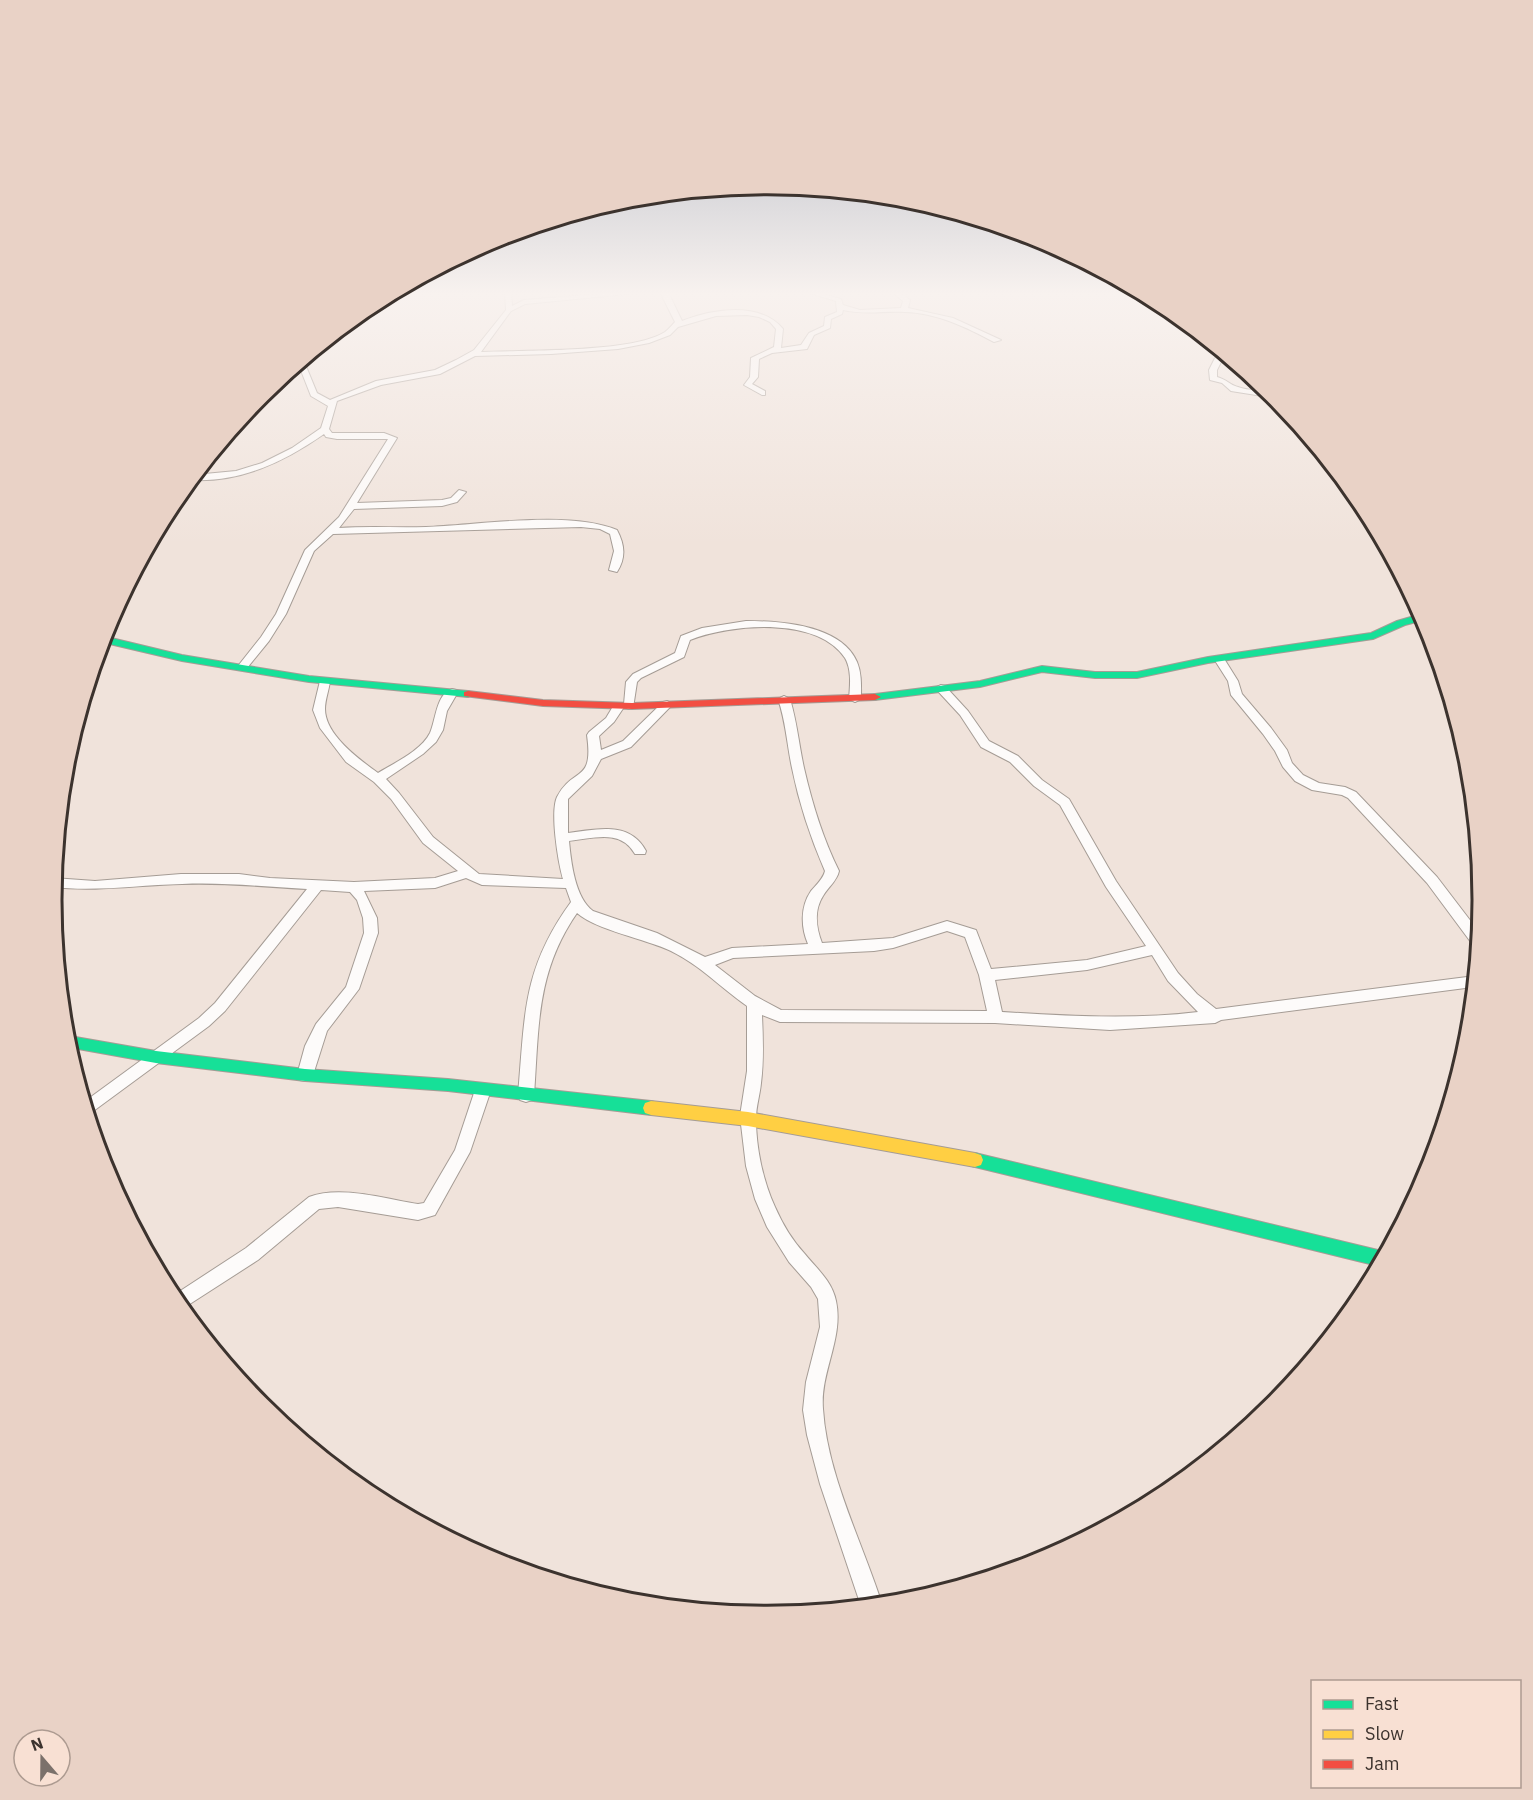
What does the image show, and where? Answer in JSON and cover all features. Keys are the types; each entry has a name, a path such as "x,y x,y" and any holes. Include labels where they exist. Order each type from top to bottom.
{"street":[{"path":"306,376 314,394 331,404"},
{"path":"331,404 341,396 379,383 413,376"},
{"path":"754,376 748,385 762,393"},
{"path":"1213,376 1213,378 1225,381 1234,389 1256,393"},
{"path":"203,477 237,474 295,450 325,429 332,409 331,404"},
{"path":"243,666 281,614 310,550 332,531 353,506 393,437 384,435 337,437 329,435 325,429"},
{"path":"353,506 442,503 458,499 462,492"},
{"path":"383,504 404,494"},
{"path":"332,531 420,530 551,524 603,526 614,532 620,549 620,560 614,570"},
{"path":"111,641 182,658 325,681 452,692 543,704 624,705 784,699 855,699 980,684 1008,675 1042,669 1095,675 1137,675 1219,659 1373,636 1413,620"},
{"path":"855,699 853,664 837,645 821,635 795,626 749,625 713,628 685,638 680,655 637,676 632,682 624,705 593,735 596,761 592,768 566,791 562,799 562,838 565,863 583,911 593,917 645,933 703,963 753,1003 780,1016 995,1017 1110,1024 1215,1017 1466,982"},
{"path":"1219,659 1233,681 1237,695 1267,731 1281,750 1287,764 1299,778 1316,787 1345,791 1352,795 1432,880 1471,931"},
{"path":"325,681 320,710 324,726 350,759 378,779 395,796 428,840 467,872 482,880 571,884"},
{"path":"941,688 964,713 985,744 1014,759 1038,783 1065,802 1111,884 1173,977 1191,998 1215,1017"},
{"path":"378,779 419,751 432,739 437,730 441,711 452,692"},
{"path":"784,699 798,768 820,845 832,871 831,876 815,896 810,918 811,934 817,948"},
{"path":"595,757 627,744 638,736 667,704"},
{"path":"562,838 622,834 635,841 640,851"},
{"path":"62,884 95,886 181,879 239,879 354,887 435,883 467,872"},
{"path":"92,1104 220,1007 317,886"},
{"path":"305,1075 321,1028 352,989 371,933 370,918 363,899 354,887"},
{"path":"526,1095 536,994 543,966 554,937 578,902"},
{"path":"703,963 732,953 874,946 893,943 948,926 971,934 988,975 995,1017"},
{"path":"988,975 1087,965 1156,950"},
{"path":"753,1003 756,1043 754,1082 748,1119 756,1171 767,1209 796,1258 823,1287 828,1300 830,1317 827,1339 812,1386 813,1409 819,1446 868,1597"},
{"path":"76,1043 156,1057 305,1075 448,1085 748,1119 992,1162 1154,1205 1374,1257"},
{"path":"184,1298 252,1254 315,1202 338,1199 418,1212 429,1210 462,1152 483,1090"}],"traffic: fast":[{"path":"875,697 980,684 1042,669 1095,675 1137,675 1208,660 1373,636 1413,620"},
{"path":"111,641 182,658 309,679 468,694"},
{"path":"76,1043 156,1057 305,1075 448,1085 651,1108"},
{"path":"975,1160 1374,1257"}],"traffic: slow":[{"path":"651,1108 748,1119 975,1160"}],"traffic: jam":[{"path":"468,694 543,703 632,706 875,697"}]}
